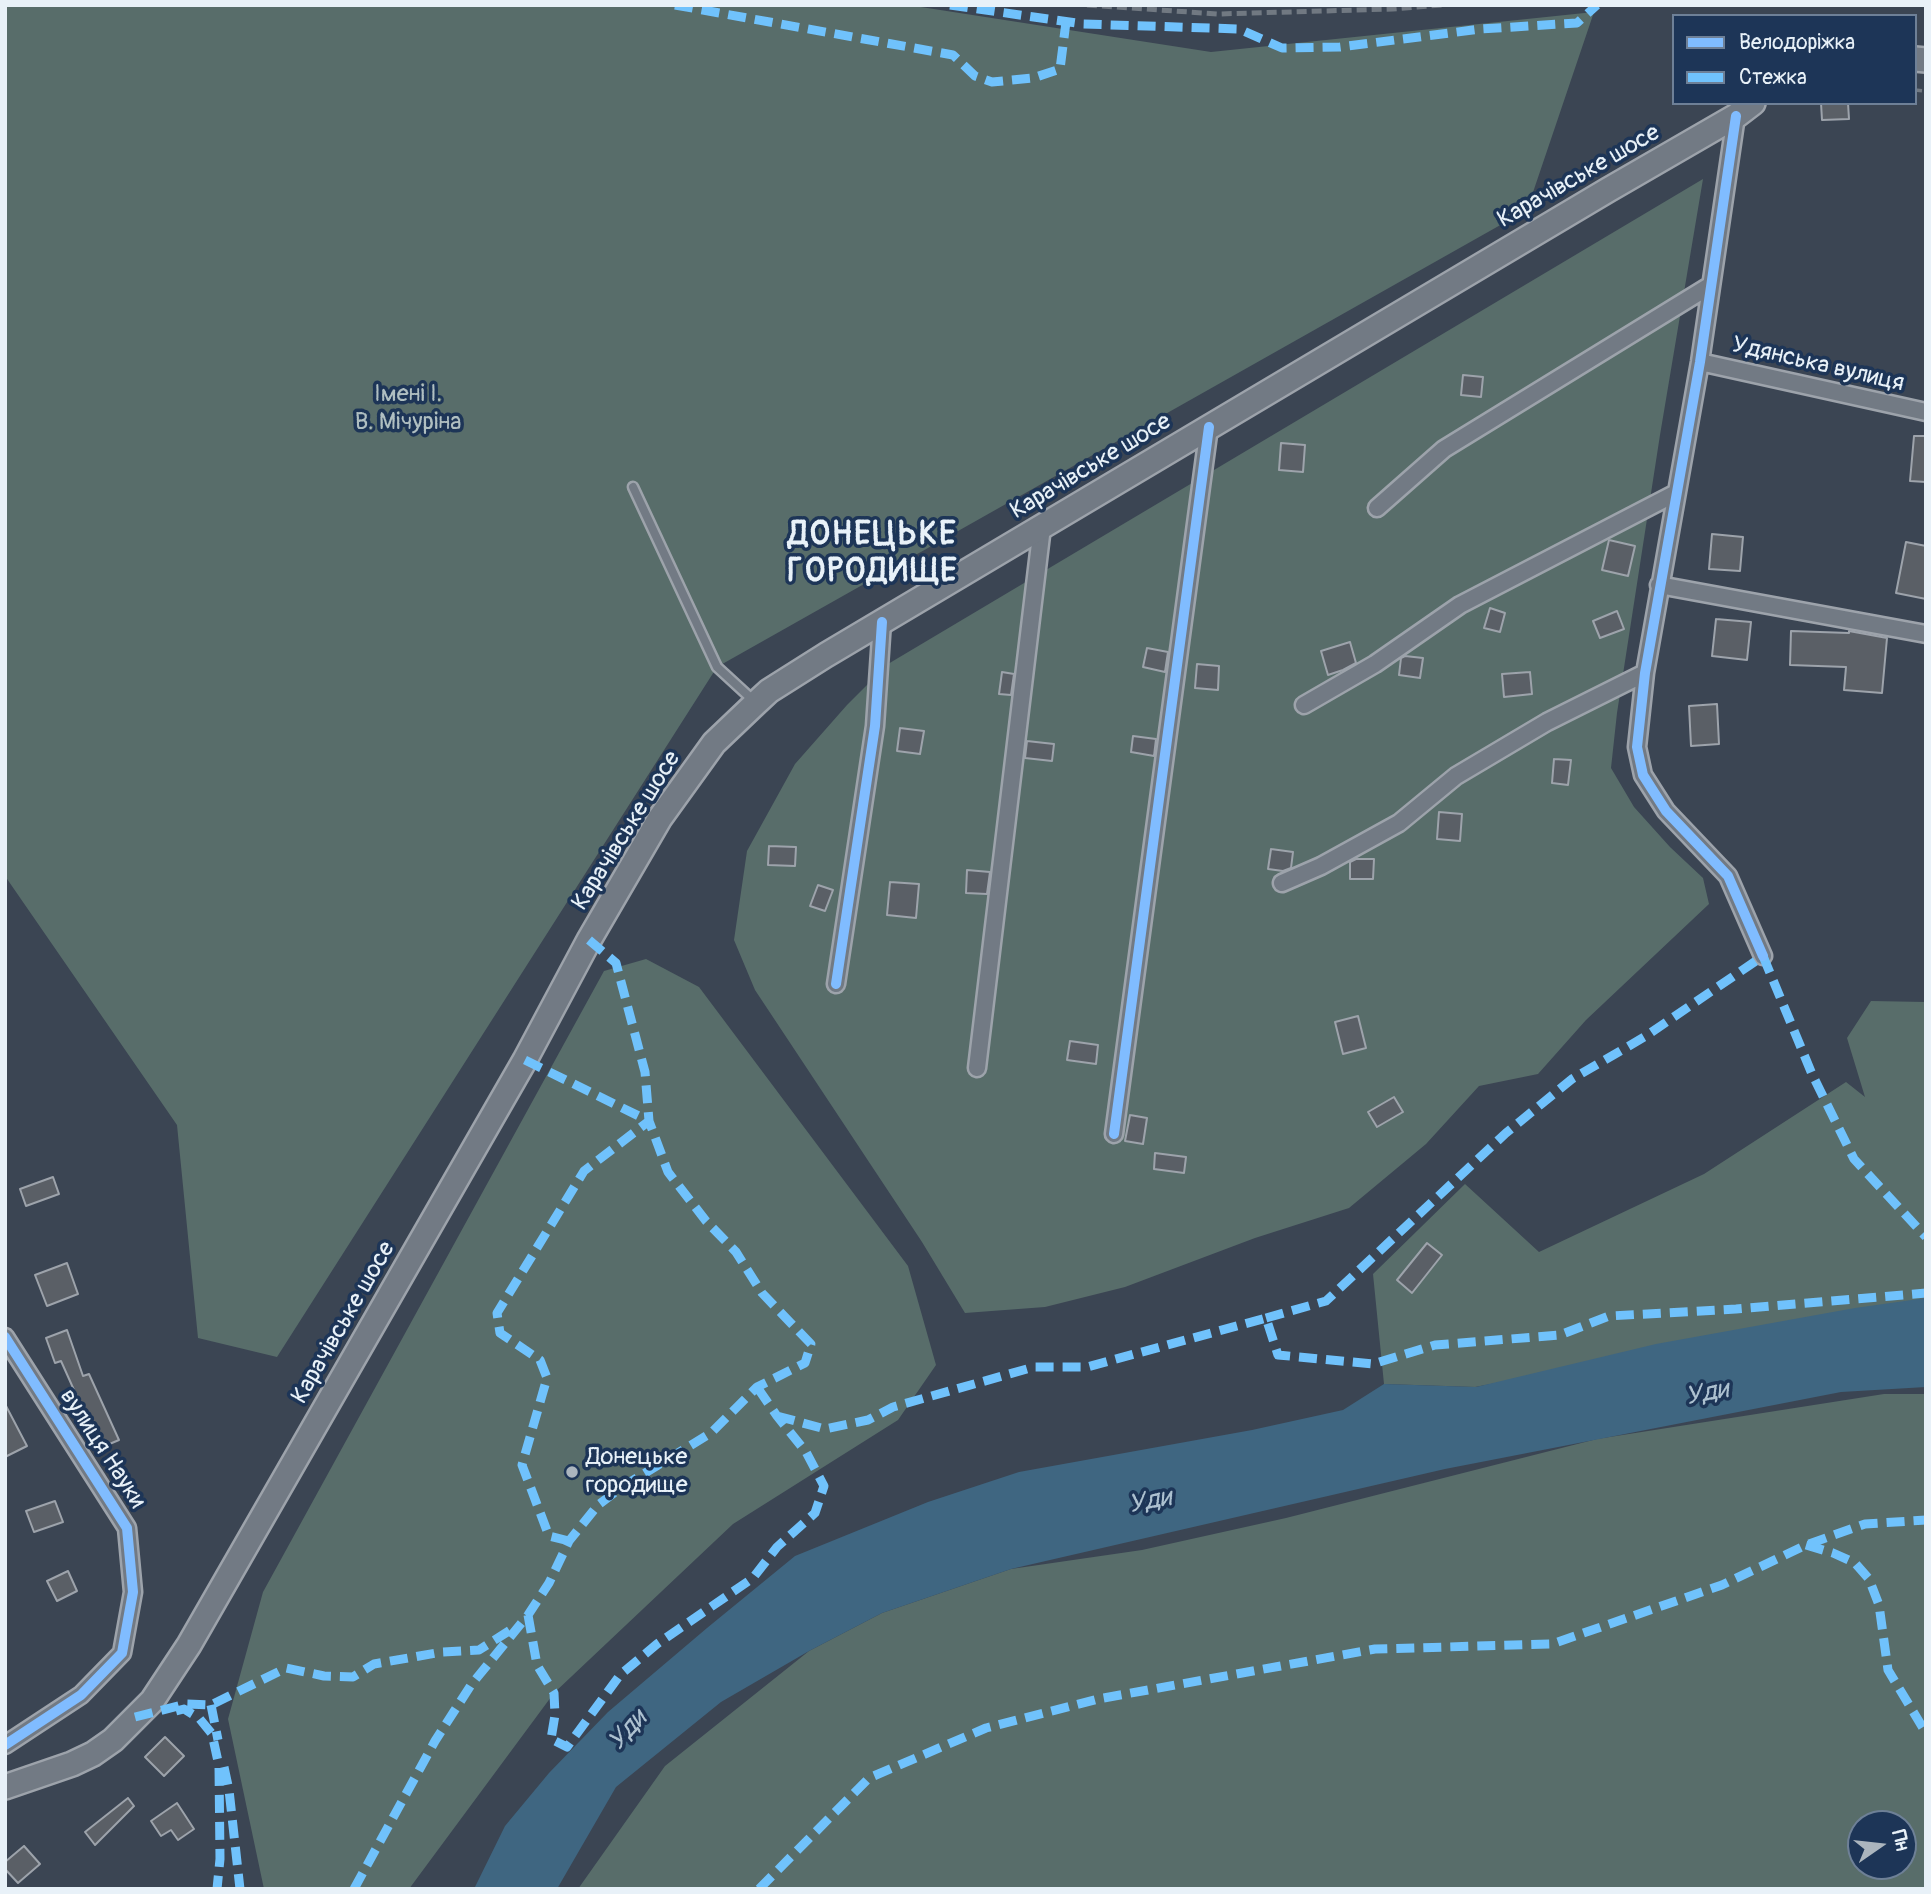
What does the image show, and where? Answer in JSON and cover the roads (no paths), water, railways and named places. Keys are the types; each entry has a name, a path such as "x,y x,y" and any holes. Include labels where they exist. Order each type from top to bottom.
{"main road":[{"name":"Карачівське шосе","path":"5,1787 72,1764 113,1740 152,1702 189,1645 525,1060 589,940 660,818 714,743 769,691 1744,110"}],"street":[{"path":"1744,110 1659,585 1637,747 1643,775 1666,811 1728,876 1763,956"},
{"path":"1377,508 1444,449 1711,285"},
{"name":"Удянська вулиця","path":"1700,362 1926,412"},
{"path":"1114,1134 1209,428"},
{"path":"1304,705 1375,664 1460,605 1676,493"},
{"path":"977,1068 1042,527"},
{"path":"1659,585 1926,634"},
{"path":"836,984 875,726 882,622"},
{"path":"1282,883 1321,866 1399,823 1456,776 1547,722 1645,673"},
{"name":"вулиця Науки","path":"5,1336 127,1528 133,1592 122,1653 80,1695 5,1745"}],"lane":[{"path":"633,487 717,667 756,703"}],"water":[{"name":"Уди","path":"1926,1298 1926,1387 1841,1392 1445,1469 1011,1569 882,1613 721,1702 616,1787 557,1889 474,1889 505,1826 549,1773 608,1712 795,1556 928,1502 1019,1472 1252,1430 1343,1410 1384,1384 1476,1387 1656,1344"}],"railway":[{"path":"1087,5 1218,14 1442,5"}],"place":[{"name":"Донецьке городище","path":"572,1472"}],"district":[{"name":"ДОНЕЦЬКЕ ГОРОДИЩЕ","path":"873,554"}],"park label":[{"name":"Імені І. В. Мічуріна","path":"408,409"}]}
